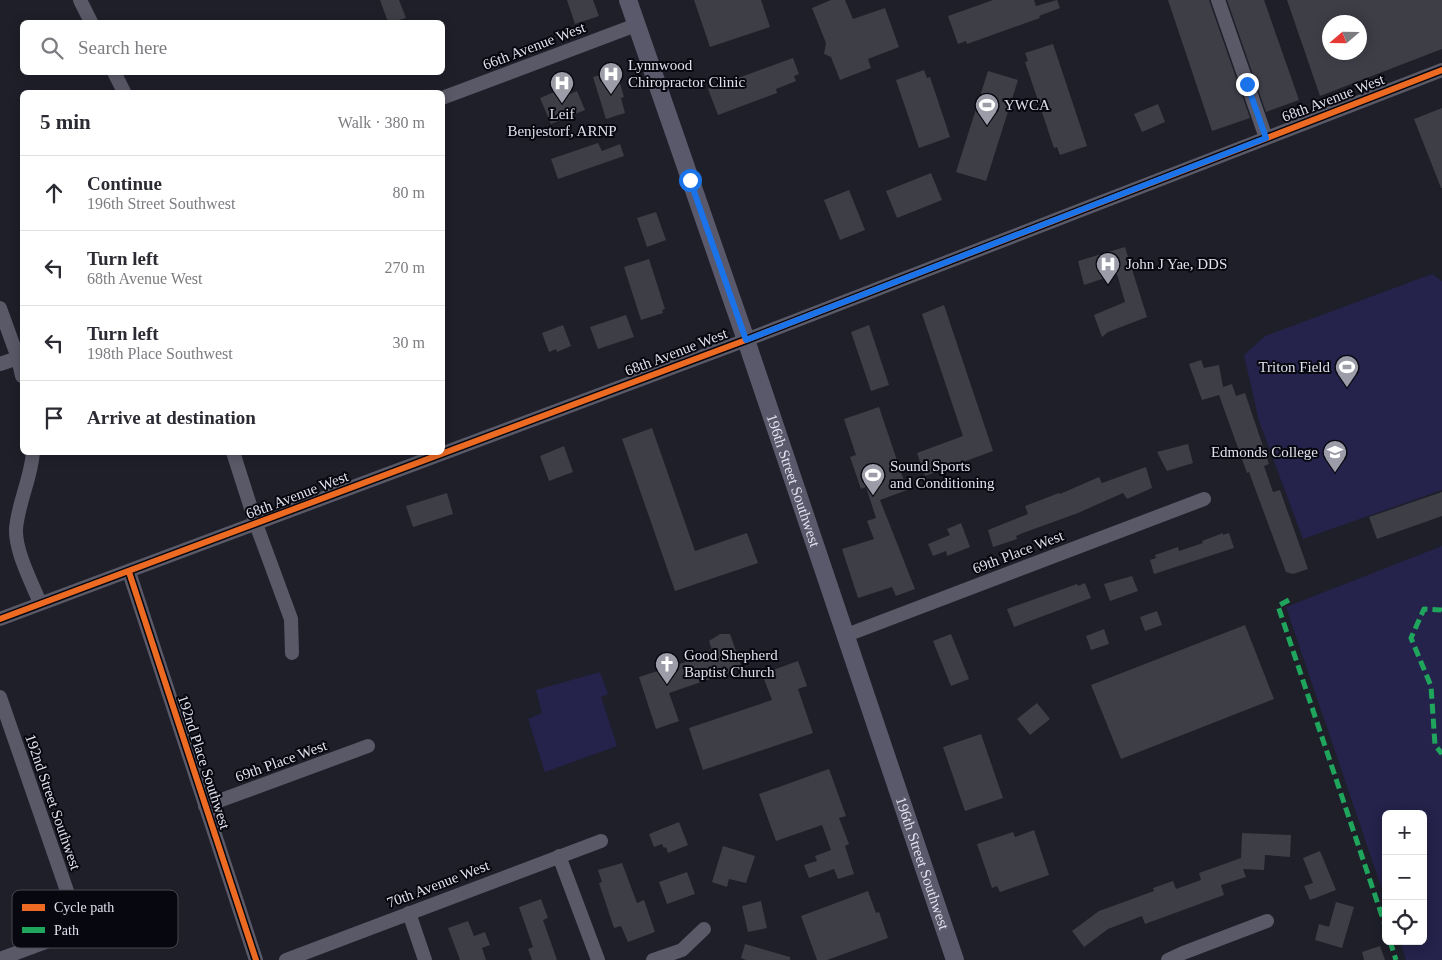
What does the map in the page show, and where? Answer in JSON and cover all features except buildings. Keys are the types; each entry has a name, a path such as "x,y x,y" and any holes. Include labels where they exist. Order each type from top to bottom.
{"main road":[{"name":"196th Street Southwest","path":"628,0 746,340 844,636 955,960"}],"street":[{"path":"80,0 89,20"},
{"path":"1218,0 1266,138"},
{"name":"66th Avenue West","path":"445,97 636,25"},
{"name":"68th Avenue West","path":"445,453 746,340 1442,70"},
{"path":"116,75 123,90"},
{"path":"0,308 20,367"},
{"path":"0,364 18,358"},
{"path":"33,455 32,467 16,531 18,548 40,603"},
{"path":"235,455 256,524 291,619 292,653"},
{"name":"68th Avenue West","path":"0,619 440,455"},
{"name":"69th Place West","path":"844,636 1204,499"},
{"name":"192nd Place Southwest","path":"128,572 256,960"},
{"name":"192nd Street Southwest","path":"0,697 4,724 66,890"},
{"name":"69th Place West","path":"205,806 368,746"},
{"name":"70th Avenue West","path":"286,960 601,841"},
{"path":"559,856 598,960"},
{"path":"409,912 425,960"},
{"path":"1168,960 1267,921"},
{"path":"653,960 682,950 704,929"},
{"name":"192nd Street Southwest","path":"0,959 30,948"}],"shaded area":[{"name":"Triton Field","path":"1432,274 1442,281 1442,490 1303,539 1259,421 1244,355 1265,336"},
{"path":"1442,546 1442,960 1406,960 1401,945 1427,945 1427,810 1382,810 1382,889 1286,607"},
{"path":"600,672 608,694 601,697 617,746 545,772 528,719 542,713 536,690"}],"marked path":[{"path":"1289,600 1278,606 1382,916"},
{"path":"1442,611 1424,609 1411,638 1431,686 1435,745 1442,754"},
{"path":"1391,945 1396,960"}],"cycle path":[{"path":"445,453 746,340 1442,70"},
{"path":"0,619 439,455"},
{"path":"129,572 256,960"}],"place":[{"name":"Lynnwood Chiropractor Clinic","path":"611,95"},
{"name":"Leif Benjestorf, ARNP","path":"562,104"},
{"name":"YWCA","path":"987,126"},
{"name":"John J Yae, DDS","path":"1108,285"},
{"name":"Triton Field","path":"1347,388"},
{"name":"Edmonds College","path":"1335,473"},
{"name":"Sound Sports and Conditioning","path":"873,496"},
{"name":"Good Shepherd Baptist Church","path":"667,685"}],"route":[{"path":"690,180 746,340 1266,138 1247,84"}]}
